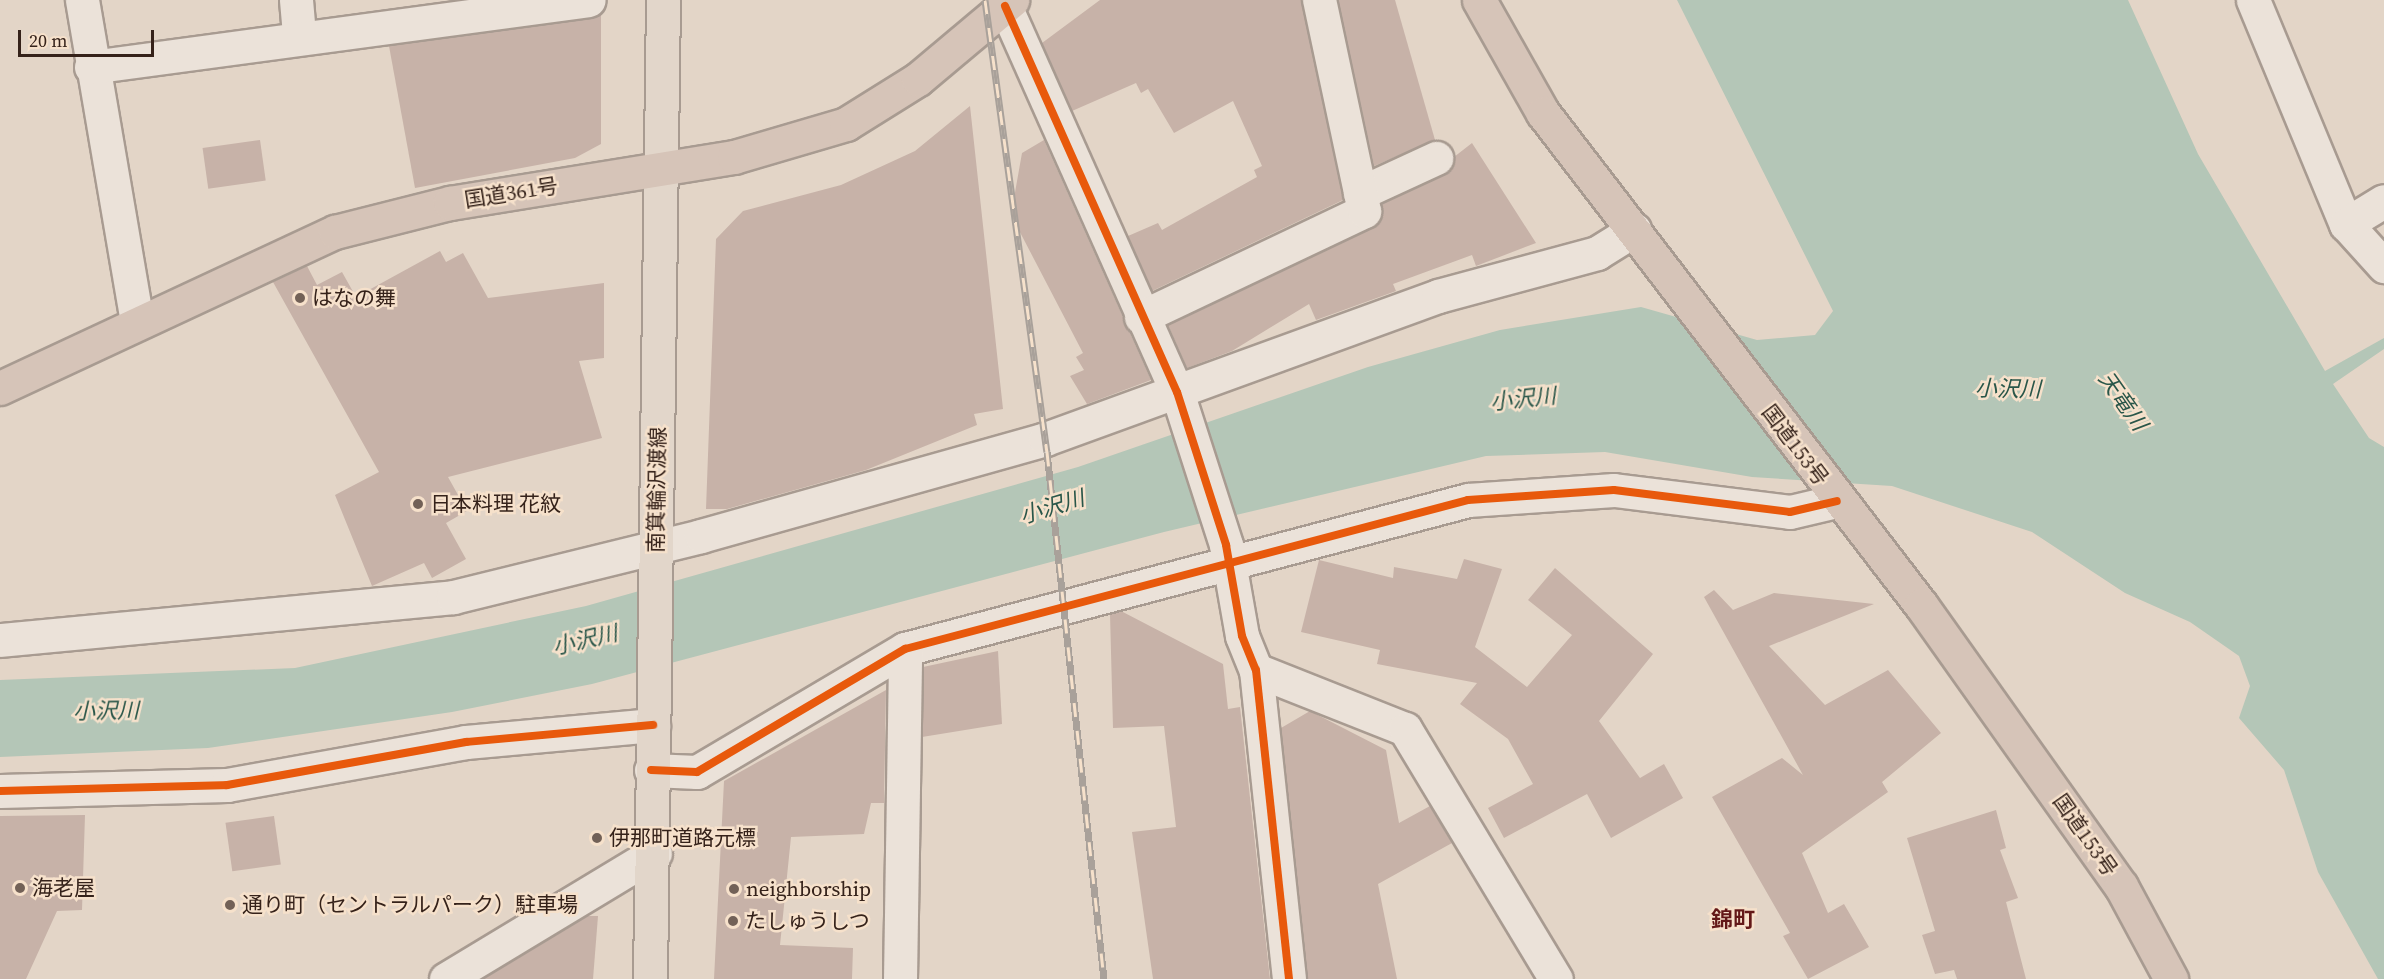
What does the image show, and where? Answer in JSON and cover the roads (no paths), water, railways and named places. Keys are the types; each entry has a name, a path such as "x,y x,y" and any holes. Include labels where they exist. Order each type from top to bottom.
{"highway":[{"name":"国道153号","path":"1479,0 1543,113 1837,501 1922,605 2121,886 2171,979"},
{"name":"国道361号","path":"0,388 137,321 335,232 450,203 734,157 846,123 918,79 1009,3"}],"main road":[{"name":"南箕輪沢渡線","path":"650,979 656,853 651,770 663,0"}],"street":[{"path":"82,0 91,67 137,321"},
{"path":"296,0 299,37"},
{"path":"91,67 299,37 589,0"},
{"path":"1141,317 1364,211 1319,0"},
{"path":"2253,0 2346,224 2384,266"},
{"path":"1009,3 1141,317 1179,398 1227,554 1242,636 1256,670 1289,979"},
{"path":"1360,194 1436,158"},
{"path":"2346,224 2384,201"},
{"path":"0,640 453,597 656,557 1179,398 1438,296 1640,239"},
{"path":"651,770 697,772 905,649 1227,554 1468,500 1546,491 1614,490 1790,512 1837,501"},
{"path":"900,979 905,649"},
{"path":"1256,670 1405,729 1556,979"},
{"path":"0,791 227,785 466,742 653,725"},
{"path":"446,979 656,853"}],"water":[{"path":"1677,0 2128,0 2198,154 2325,371 2384,338 2384,349 2333,384 2369,438 2384,447 2384,979 2378,979 2318,872 2284,770 2239,718 2250,686 2239,656 2190,622 2125,593 2032,532 1892,486 1752,477 1605,452 1486,456 1164,532 592,684 452,712 208,748 0,757 0,680 295,668 586,606 1078,467 1368,367 1500,330 1641,307 1757,340 1815,335 1833,311"}],"railway":[{"path":"985,0 1047,452 1104,979"}],"place":[{"name":"はなの舞","path":"300,298"},
{"name":"日本料理 花紋","path":"418,504"},
{"name":"伊那町道路元標","path":"597,838"},
{"name":"海老屋","path":"20,888"},
{"name":"neighborship","path":"734,889"},
{"name":"通り町（セントラルパーク）駐車場","path":"230,905"},
{"name":"たしゅうしつ","path":"733,921"}],"district":[{"name":"錦町","path":"1733,920"}],"water label":[{"name":"小沢川","path":"2008,389"},
{"name":"小沢川","path":"1523,399"},
{"name":"天竜川","path":"2123,401"},
{"name":"小沢川","path":"1052,507"},
{"name":"小沢川","path":"585,640"},
{"name":"小沢川","path":"106,711"}]}
